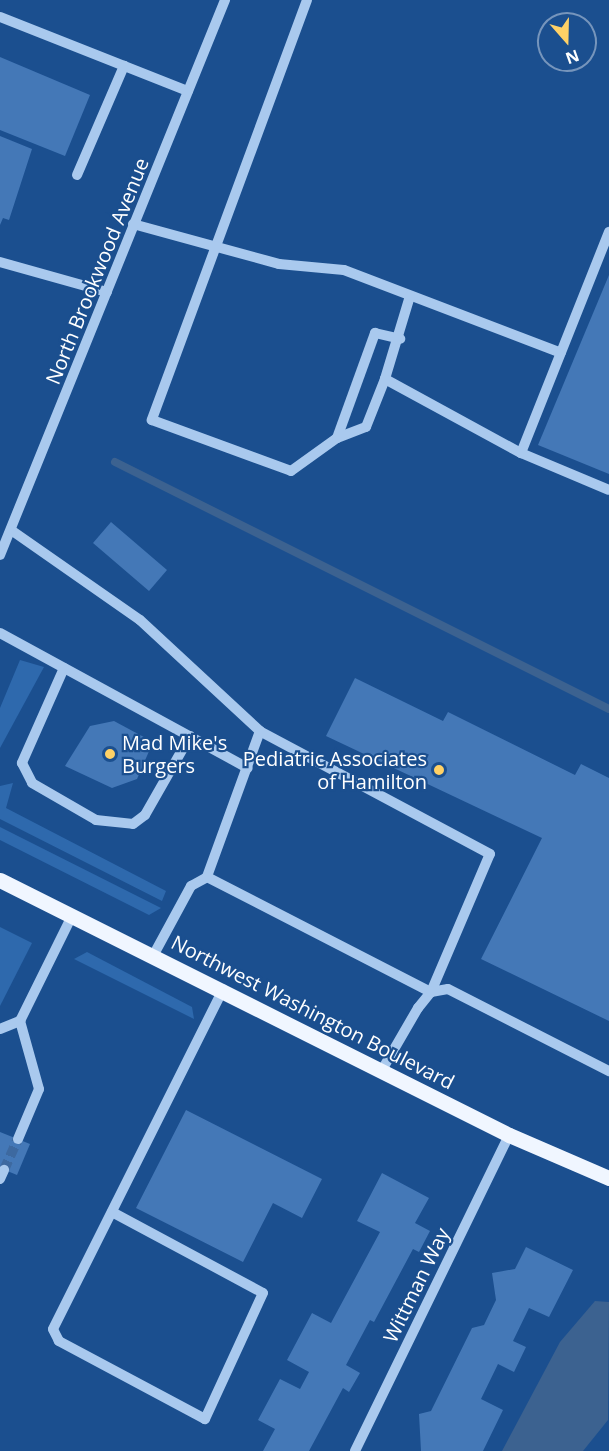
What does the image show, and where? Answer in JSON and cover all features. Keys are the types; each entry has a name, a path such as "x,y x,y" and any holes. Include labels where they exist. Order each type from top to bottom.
{"main road":[{"name":"Northwest Washington Boulevard","path":"0,880 223,989 509,1135 609,1179"}],"street":[{"name":"North Brookwood Avenue","path":"0,555 225,0"},
{"path":"307,0 212,246 152,420 291,471 337,438 366,427 400,339 410,296"},
{"path":"0,17 188,91"},
{"path":"77,175 124,66"},
{"path":"134,224 279,264 344,270 561,353"},
{"path":"521,453 609,232"},
{"path":"0,262 107,292"},
{"path":"337,438 375,333 400,339"},
{"path":"385,379 521,453 609,490"},
{"path":"10,530 140,620 260,731 490,854 431,992 382,1070"},
{"path":"0,633 248,768"},
{"path":"64,668 22,763 32,783 96,820 125,825 145,815 190,736"},
{"path":"153,956 191,886 207,877 260,731"},
{"path":"207,877 431,992 448,989 609,1071"},
{"path":"0,1029 20,1021 72,916"},
{"path":"112,1212 263,1293 205,1419 59,1341 53,1329 223,989"},
{"path":"18,1139 39,1089 20,1021"},
{"name":"Wittman Way","path":"355,1451 509,1135"}],"shaded area":[{"path":"20,660 44,667 0,748 0,708"},
{"path":"13,783 6,808 166,891 162,901 0,819 0,786"},
{"path":"0,827 161,908 149,915 0,840"},
{"path":"0,927 32,943 0,1006"},
{"path":"87,952 192,1007 194,1019 74,959"},
{"path":"595,1301 609,1302 608,1420 583,1451 502,1451 560,1342"}],"building":[{"path":"0,57 90,95 65,156 0,130"},
{"path":"0,136 32,149 9,220 3,218 0,225"},
{"path":"609,275 609,474 538,445"},
{"path":"111,522 167,570 149,591 93,543"},
{"path":"355,678 443,721 448,712 575,775 581,764 609,778 609,1021 481,959 542,838 326,736"},
{"name":"Mad Mike's Burgers","path":"114,721 153,742 137,779 112,788 65,766 90,726"},
{"path":"186,1110 322,1179 302,1218 273,1203 243,1262 136,1208"},
{"path":"0,1132 30,1144 17,1175 0,1168"},
{"path":"382,1173 429,1198 415,1223 430,1231 419,1252 413,1249 374,1322 370,1320 346,1365 360,1373 349,1392 343,1388 309,1451 263,1451 275,1429 258,1420 280,1379 300,1389 309,1372 287,1360 312,1313 331,1323 380,1232 357,1221"},
{"path":"526,1247 573,1270 549,1317 529,1308 513,1341 526,1347 514,1372 498,1364 481,1399 503,1410 483,1451 421,1451 419,1414 431,1411 472,1328 484,1325 496,1300 492,1273 515,1269"}],"waterway":[{"path":"115,462 609,709"}],"tunnel":[{"path":"4,1170 18,1139"}],"place":[{"name":"Mad Mike's Burgers","path":"110,754"},
{"name":"Pediatric Associates of Hamilton","path":"439,770"}]}
